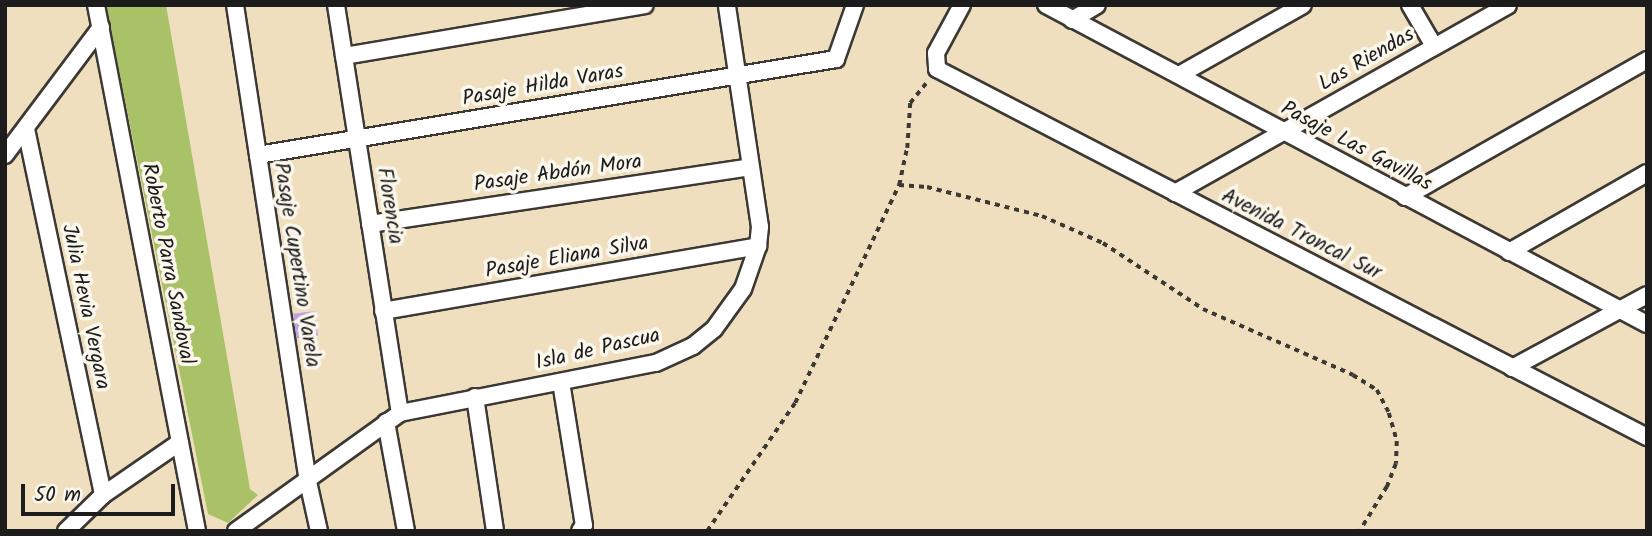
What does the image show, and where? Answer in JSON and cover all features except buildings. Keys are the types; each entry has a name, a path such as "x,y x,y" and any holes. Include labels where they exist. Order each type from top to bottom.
{"street":[{"name":"Roberto Parra Sandoval","path":"96,5 197,531"},
{"name":"Pasaje Cupertino Varela","path":"235,5 307,477 319,531"},
{"name":"Florencia","path":"336,5 383,311 405,531"},
{"path":"344,56 645,5"},
{"name":"Isla de Pascua","path":"393,417 475,397 656,363 694,346 732,309 743,289 758,246 760,227 727,5"},
{"name":"Pasaje Hilda Varas","path":"258,155 737,74 836,60 855,5"},
{"path":"936,69 936,53 962,5"},
{"name":"Pasaje Las Gavillas","path":"1046,5 1076,12 1179,75 1282,133 1647,324"},
{"path":"1076,12 1097,5"},
{"path":"1179,75 1303,5"},
{"path":"1410,5 1434,46"},
{"name":"Las Riendas","path":"1175,193 1508,5"},
{"path":"5,155 101,27"},
{"path":"1405,197 1647,60"},
{"name":"Avenida Troncal Sur","path":"936,69 1647,438"},
{"name":"Julia Hevia Vergara","path":"26,129 103,495"},
{"name":"Pasaje Abdón Mora","path":"370,224 751,167"},
{"path":"1509,252 1647,173"},
{"name":"Pasaje Eliana Silva","path":"383,311 758,246"},
{"path":"1512,368 1647,295"},
{"path":"561,382 582,528"},
{"path":"475,397 495,531"},
{"path":"236,531 393,417"},
{"path":"66,531 103,495 180,442"}],"path":[{"path":"707,531 795,402 899,185 907,148 911,103 936,69"},
{"path":"899,185 926,187 1002,204 1055,221 1103,243 1203,309 1353,374 1377,390 1389,413 1397,441 1396,464 1387,487 1360,531"}],"green space":[{"path":"106,5 166,5 250,489 258,495 228,523 208,514"}]}
